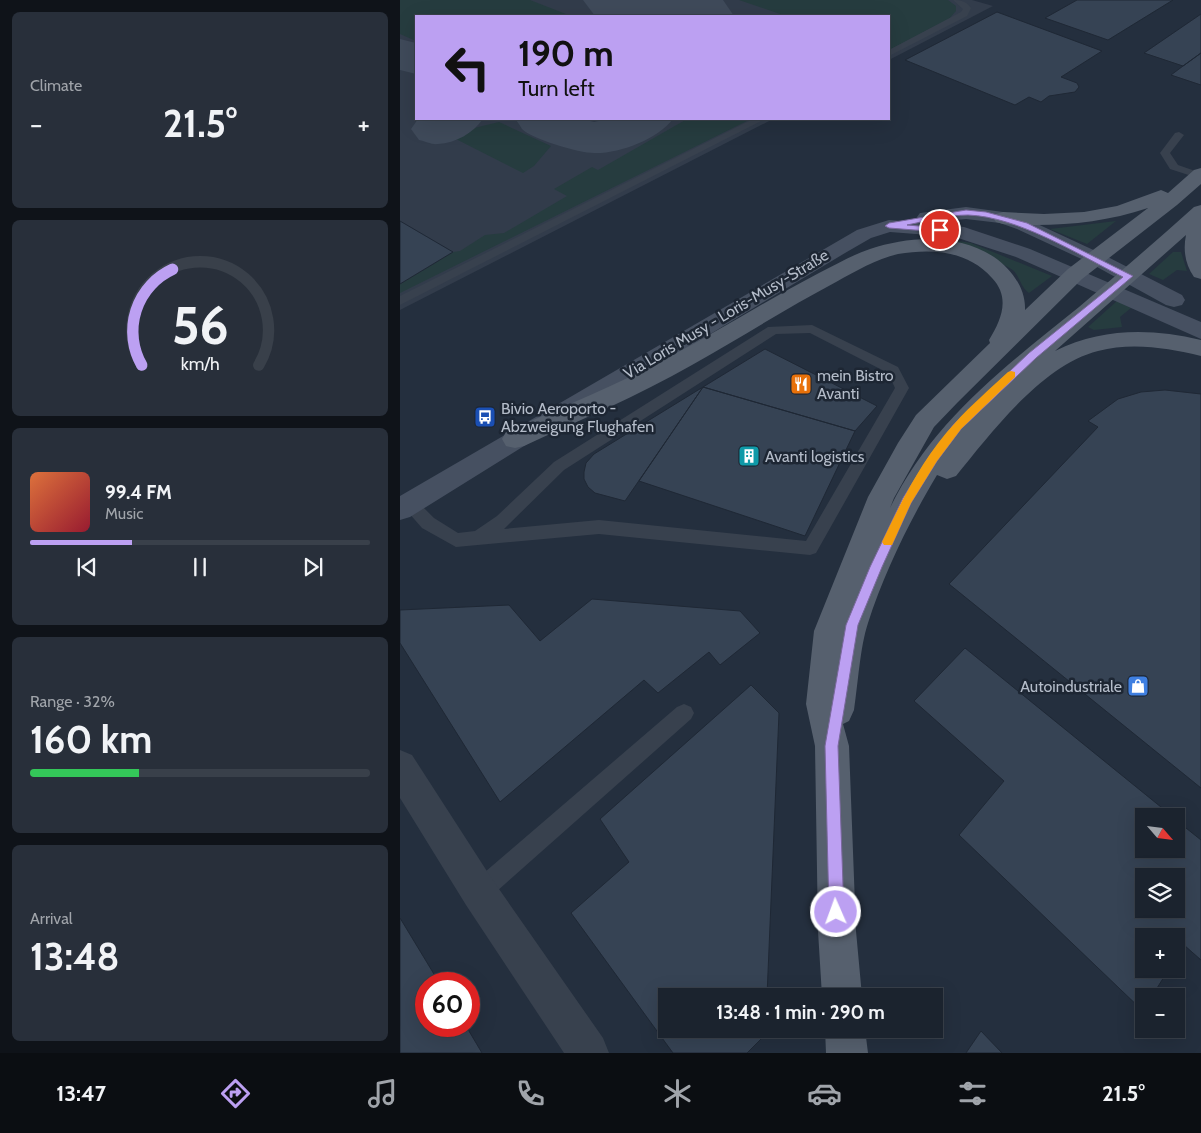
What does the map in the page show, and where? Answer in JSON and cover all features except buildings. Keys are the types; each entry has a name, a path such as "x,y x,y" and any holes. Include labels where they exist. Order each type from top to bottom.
{"main road":[{"path":"1003,218 1046,220 1105,216 1140,206 1198,177"},
{"path":"949,396 1075,274 1198,177"},
{"path":"841,988 837,931 832,746 852,625 876,567 907,501 934,458 958,426 1032,356 1120,283 1201,210"},
{"path":"1201,221 1197,229 1195,252 1201,272"},
{"path":"515,439 682,361 811,285 880,252 917,245 942,246 978,256 989,262 1003,276 1015,297 1013,319 1000,339 926,421 906,450 881,497 829,631 822,704 832,746"},
{"path":"876,567 938,480 966,446 998,411 1038,374 1068,353 1106,342 1148,338 1201,348"},
{"path":"846,1038 847,1053"}],"street":[{"path":"889,226 929,217 966,213 1003,218 1024,225 1095,258 1120,283 1201,331"},
{"name":"Via Loris Musy - Loris-Musy-Straße","path":"404,507 515,439 838,249 864,234 889,226 957,231 1023,253 1075,274 1120,283"},
{"path":"1120,283 1201,315"},
{"path":"400,768 479,892 588,1053"}],"lane":[{"path":"890,52 964,14 967,8 957,0"},
{"path":"400,301 758,120"},
{"path":"1180,135 1165,153 1174,167 1198,177"},
{"path":"404,507 456,540 478,538 599,527 810,548 902,388 893,370 812,329 773,330 559,466 503,521 478,538"},
{"path":"479,892 684,713"}],"shaded area":[{"path":"400,0 972,0 993,6 890,59 890,15 415,15 415,120 771,120 400,310"}],"green space":[{"path":"400,0 530,0 568,15 415,15 415,41 400,34"},
{"path":"739,0 948,0 956,6 956,11 949,19 890,49 890,15 783,15"},
{"path":"685,120 749,120 400,293 400,284 485,235 504,233 567,196 554,189 592,167 598,170"},
{"path":"499,122 551,146 534,166 523,173 452,137 466,130"},
{"path":"1116,221 1087,244 1050,229"},
{"path":"935,237 971,243 1052,276 1029,293 1014,271 977,250 953,242 935,239"},
{"path":"1173,252 1181,252 1187,271 1177,270 1163,280 1149,274"},
{"path":"1117,301 1131,308 1120,317 1122,327 1094,330 1088,327"}],"taxiway":[{"path":"400,53 415,60"},
{"path":"437,129 455,120"},
{"path":"543,120 571,132 594,138 617,134 645,120"}],"runway":[{"path":"636,0 677,15"}],"slow traffic":[{"path":"888,542 907,501 934,458 958,426 1011,375"}],"place":[{"name":"mein Bistro Avanti","path":"801,384"},
{"name":"Bivio Aeroporto - Abzweigung Flughafen","path":"485,417"},
{"name":"Avanti logistics","path":"749,456"},
{"name":"Autoindustriale","path":"1138,686"}],"route":[{"path":"836,912 832,746 852,625 876,567 907,501 934,458 958,426 1032,356 1129,276 1024,225 986,214 966,213 929,217 889,226 940,230"}]}
